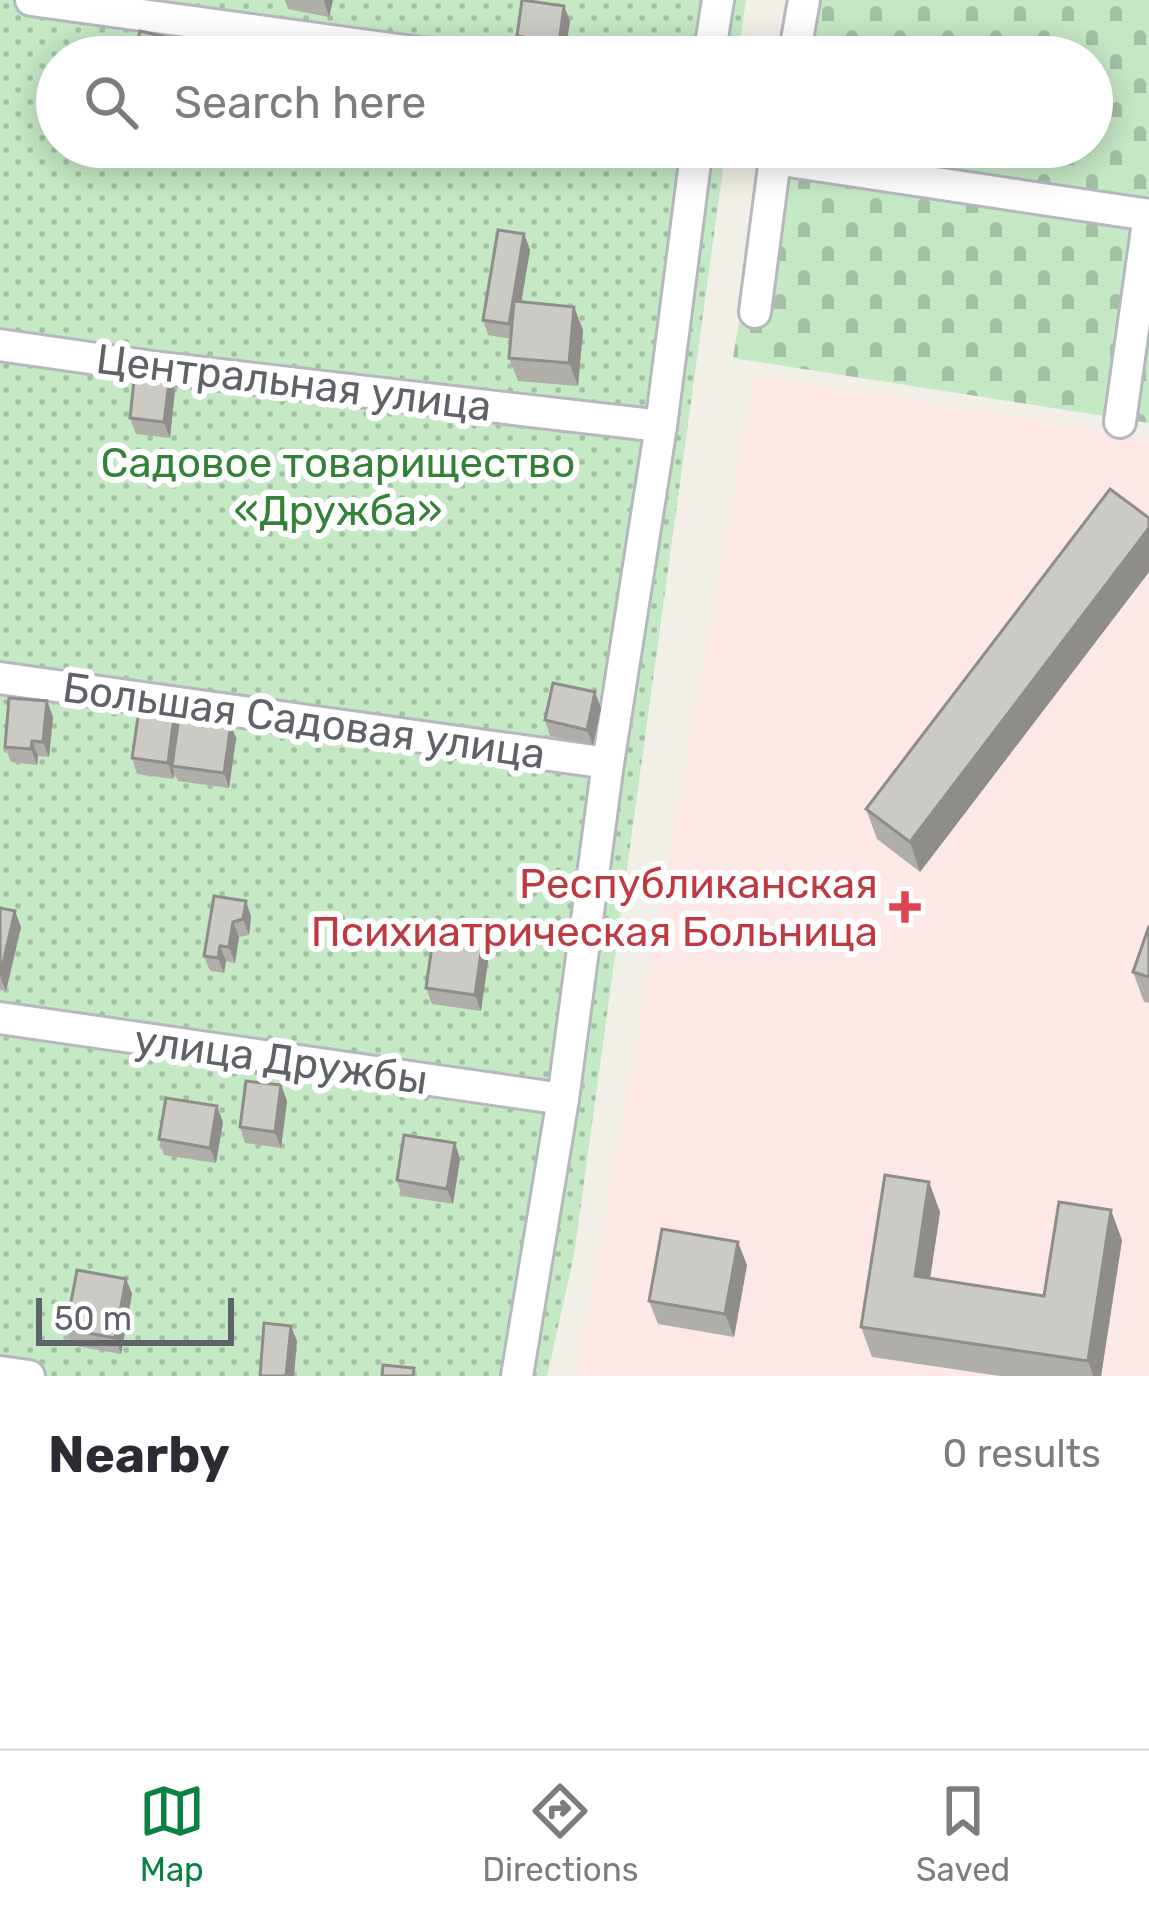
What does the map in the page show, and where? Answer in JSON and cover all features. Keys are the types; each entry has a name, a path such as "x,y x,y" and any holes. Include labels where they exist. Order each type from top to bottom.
{"street":[{"path":"31,0 296,36"},
{"path":"712,36 718,0"},
{"path":"798,36 804,0"},
{"path":"517,1376 661,426 694,168"},
{"path":"755,312 775,168"},
{"path":"867,168 1149,215 1120,422"},
{"name":"Центральная улица","path":"0,345 661,426"},
{"name":"Большая Садовая улица","path":"0,678 608,763"},
{"name":"улица Дружбы","path":"0,1018 562,1099"},
{"path":"0,1372 29,1376"}],"shaded area":[{"name":"Республиканская Психиатрическая Больница","path":"755,375 1149,438 1149,1376 577,1376"}],"green space":[{"name":"Садовое товарищество «Дружба»","path":"0,0 746,0 741,36 36,36 36,168 723,168 574,1255 547,1376 0,1376"},
{"path":"792,0 1149,0 1149,423 733,358 765,168 1113,168 1113,36 786,36"}],"building":[{"path":"522,0 564,6 560,36 517,36"},
{"path":"498,230 524,234 509,324 483,320"},
{"path":"514,301 574,307 569,363 509,358"},
{"path":"135,371 170,374 164,422 130,418"},
{"path":"1110,489 1149,518 1149,528 910,842 866,809"},
{"path":"553,683 595,692 587,730 545,720"},
{"path":"141,697 176,702 168,763 132,758"},
{"path":"9,698 47,701 43,742 32,741 31,749 5,747"},
{"path":"179,717 231,724 224,773 172,766"},
{"path":"214,896 246,901 243,919 233,922 229,947 220,946 218,958 204,956"},
{"path":"0,908 15,911 0,976"},
{"path":"1149,926 1149,977 1133,972"},
{"path":"433,939 482,946 475,995 426,988"},
{"path":"246,1081 281,1085 275,1132 240,1127"},
{"path":"166,1098 217,1106 210,1148 159,1139"},
{"path":"404,1135 455,1143 447,1189 397,1180"},
{"path":"885,1175 929,1182 915,1276 1044,1296 1059,1202 1111,1210 1088,1361 861,1327"},
{"path":"662,1229 738,1242 725,1314 649,1301"},
{"path":"77,1270 126,1279 115,1338 66,1329"},
{"path":"264,1323 291,1326 286,1376 260,1376"},
{"path":"383,1365 414,1368 413,1376 382,1376"}],"place":[{"name":"Республиканская Психиатрическая Больница","path":"905,907"}]}
